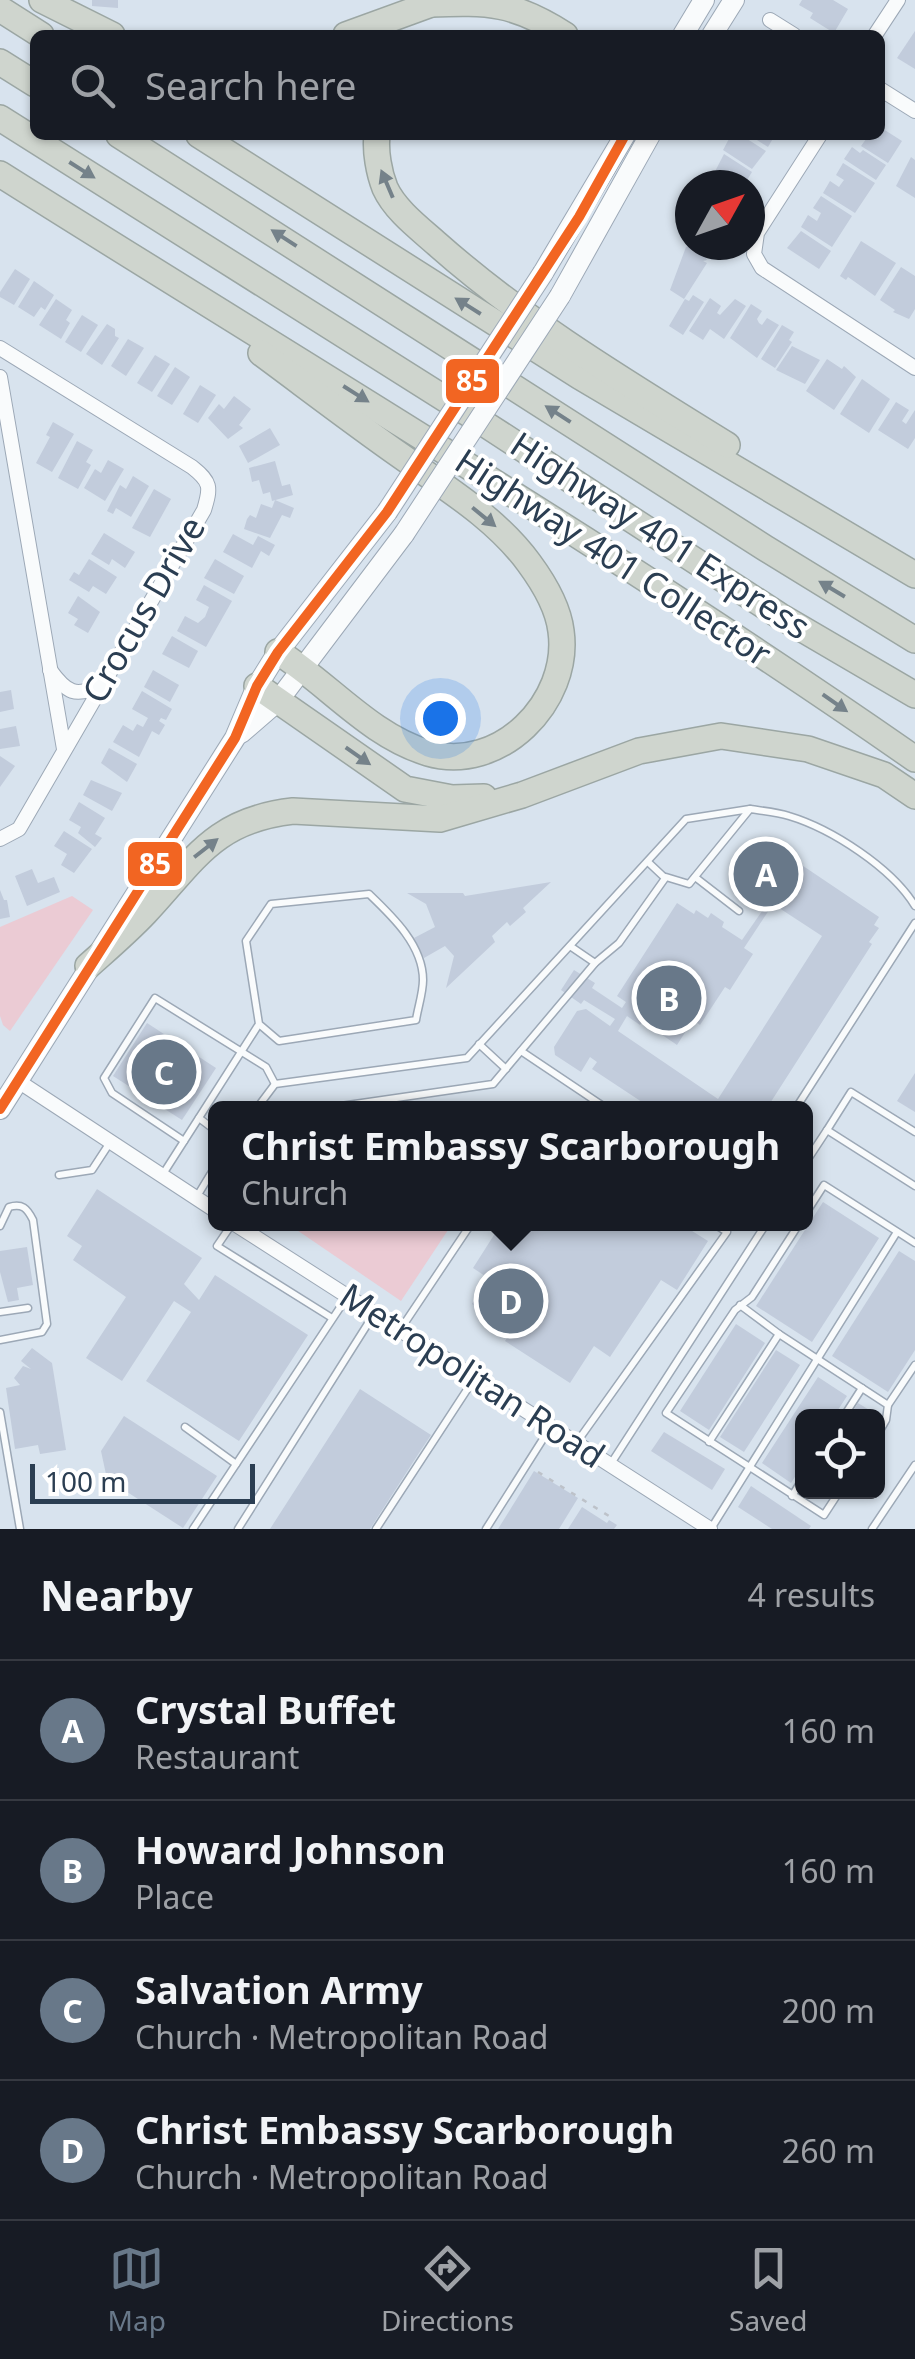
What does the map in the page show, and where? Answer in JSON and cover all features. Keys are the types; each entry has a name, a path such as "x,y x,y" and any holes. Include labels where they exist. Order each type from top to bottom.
{"highway":[{"path":"42,0 102,30"},
{"path":"360,30 436,2 484,2 520,9 556,30"},
{"path":"0,9 33,30"},
{"path":"0,62 30,81"},
{"name":"Highway 401 Express","path":"0,118 30,137"},
{"name":"Highway 401 Express","path":"35,140 780,616 915,696"},
{"name":"Highway 401 Express","path":"126,140 915,640"},
{"path":"207,140 579,376 915,576"},
{"path":"377,140 386,189 410,221 449,255 520,311 611,373 749,458 881,556"},
{"name":"Highway 401 Collector","path":"0,174 752,646 915,760"},
{"path":"124,252 502,532 549,593 561,630 559,672 547,700 503,746 463,758 428,753 378,730 301,666 278,652"},
{"path":"780,616 915,712"},
{"path":"267,694 405,789 452,798 522,795"},
{"path":"88,966 145,914 184,866 212,842 245,822 292,811 440,819 522,795 638,751 721,736 808,749 884,775 915,796"}],"main road":[{"path":"687,30 704,0"},
{"path":"715,30 734,0"},
{"path":"267,694 278,652 388,512 543,274 622,140"},
{"path":"0,1108 235,738 267,694 301,666 404,534 560,296 647,140"}],"street":[{"path":"878,30 898,0"},
{"path":"770,20 786,30"},
{"path":"885,92 915,111"},
{"path":"817,140 757,232 754,254 762,268 915,368"},
{"name":"Crocus Drive","path":"0,348 208,480 210,490 204,510 19,829 0,839"},
{"path":"0,377 64,749"},
{"path":"48,667 71,692 86,693 102,684"},
{"path":"18,1081 208,1206"},
{"name":"Metropolitan Road","path":"244,1231 706,1528"}],"lane":[{"path":"648,861 665,878 689,884 750,809"},
{"path":"262,1101 275,1084 467,1058 686,819 750,809 789,816 841,838 905,889 915,906"},
{"path":"694,877 739,911"},
{"path":"375,1101 493,1084 596,963 619,943 665,878"},
{"path":"210,1101 259,1024 246,941 271,904 369,894 399,924 417,956 423,979 416,1020 280,1042 259,1024"},
{"path":"801,1101 915,923"},
{"path":"570,946 596,963"},
{"path":"184,1141 112,1093 104,1078 155,998 266,1067 275,1084"},
{"path":"480,1044 506,1068"},
{"path":"520,1052 595,1101"},
{"path":"813,1151 851,1092 915,1132"},
{"path":"162,1176 208,1104"},
{"path":"199,1118 208,1125"},
{"path":"826,1130 915,1186"},
{"path":"59,1174 92,1170 110,1143"},
{"path":"196,1198 208,1178"},
{"path":"813,1202 824,1185 915,1243"},
{"path":"0,1226 9,1207 18,1204 27,1208 33,1220 48,1324 42,1332 0,1340"},
{"path":"228,1231 218,1246 332,1318"},
{"path":"400,1330 467,1231"},
{"path":"576,1443 725,1231"},
{"path":"610,1465 761,1231"},
{"path":"794,1231 666,1413 795,1498"},
{"path":"706,1528 749,1469 897,1232"},
{"path":"192,1529 347,1296"},
{"path":"740,1306 888,1405"},
{"path":"0,1312 28,1308"},
{"path":"238,1529 374,1313"},
{"path":"709,1442 779,1334"},
{"path":"885,1422 888,1405 915,1365"},
{"path":"376,1529 474,1378"},
{"path":"848,1409 862,1388"},
{"path":"0,1412 20,1529"},
{"path":"186,1427 236,1464"},
{"path":"486,1529 551,1427"},
{"path":"872,1529 915,1465"},
{"path":"792,1496 795,1491"},
{"path":"797,1499 824,1515 834,1499"}],"path":[{"path":"527,1464 609,1516"}],"shaded area":[{"path":"72,896 93,910 10,1031 0,1016 0,927"},
{"path":"298,1231 447,1231 401,1301"}],"building":[{"path":"92,0 118,0 118,8 92,6"},
{"path":"802,0 833,0 848,9 836,30 829,30 799,5"},
{"path":"915,31 915,69 897,58"},
{"path":"885,130 902,141 888,163 861,146 865,140 885,140"},
{"path":"728,140 749,140 766,151 752,169 723,150"},
{"path":"852,147 886,165 876,180 844,159"},
{"path":"724,154 749,170 716,170"},
{"path":"911,157 915,160 915,198 896,186"},
{"path":"843,163 875,183 855,213 823,193 830,181 839,187 844,180 836,175"},
{"path":"821,196 852,216 832,247 801,227 808,215 817,221 821,213 813,208"},
{"path":"801,231 831,251 819,269 787,248"},
{"path":"861,241 896,263 875,296 848,277 846,280 840,276"},
{"path":"681,260 707,260 684,299 670,290"},
{"path":"901,267 915,276 915,309 909,319 880,300"},
{"path":"15,269 30,279 14,305 0,297 0,292"},
{"path":"34,281 54,295 45,310 41,307 34,317 18,307"},
{"path":"693,295 704,302 683,335 669,326 685,299 689,301"},
{"path":"710,298 721,306 717,313 720,315 735,299 746,306 724,339 710,329 703,340 689,331"},
{"path":"56,299 72,310 61,339 39,325"},
{"path":"751,304 762,311 759,323 762,325 767,318 779,325 757,358 730,338"},
{"path":"82,315 98,325 81,352 65,342"},
{"path":"107,324 119,338 102,365 86,354"},
{"path":"782,325 794,332 775,368 761,359"},
{"path":"128,339 144,348 126,376 111,366"},
{"path":"792,346 820,360 805,384 776,370"},
{"path":"155,355 170,364 152,392 137,383"},
{"path":"827,359 842,369 844,366 856,377 834,410 806,391"},
{"path":"175,367 190,377 172,405 157,396"},
{"path":"862,379 890,399 869,433 840,414"},
{"path":"200,385 216,395 198,423 183,414"},
{"path":"234,396 251,409 239,425 243,428 228,439 208,418 219,404 224,409"},
{"path":"896,402 909,410 902,421 906,424 915,410 915,438 908,449 878,430"},
{"path":"53,422 74,434 52,472 36,463"},
{"path":"270,428 280,445 248,463 239,446"},
{"path":"77,441 93,450 86,462 91,465 78,489 58,478"},
{"path":"108,460 124,469 105,501 84,488 95,469 101,473"},
{"path":"275,461 282,486 290,484 293,495 272,501 270,492 263,494 259,480 252,482 249,468"},
{"path":"133,476 149,486 131,517 116,508 113,514 107,511 120,485 126,489"},
{"path":"154,489 171,499 150,537 132,528"},
{"path":"275,500 294,508 290,518 282,515 270,538 244,529 250,515 256,518 261,504 272,508"},
{"path":"104,533 135,552 125,568 112,559 109,565 91,554"},
{"path":"233,534 253,545 258,536 275,545 269,556 261,551 252,568 223,552"},
{"path":"89,559 117,577 106,594 93,586 89,592 69,580 74,572 79,575"},
{"path":"215,559 244,576 234,594 204,578"},
{"path":"204,585 232,601 206,647 177,631 185,616 198,623 205,617 209,607 196,600"},
{"path":"78,596 100,612 88,633 74,625 78,619 68,613"},
{"path":"172,636 198,651 189,668 162,654"},
{"path":"153,670 179,685 170,702 144,687"},
{"path":"11,690 14,709 0,712 0,692"},
{"path":"142,691 172,709 166,720 159,721 165,725 159,735 152,731 139,757 113,742 123,725 133,731 137,724 143,727 148,718 132,709"},
{"path":"16,726 20,746 0,749 0,729"},
{"path":"109,748 137,764 127,782 101,763"},
{"path":"0,756 15,766 0,787"},
{"path":"91,780 122,793 112,811 83,795"},
{"path":"79,802 105,818 95,834 102,838 95,847 78,833 81,827 69,820"},
{"path":"64,831 92,849 74,873 61,865 67,854 54,846"},
{"path":"763,839 879,917 874,925 879,928 869,942 872,944 771,1101 640,1101 592,1069 597,1062 590,1057 581,1072 555,1055 554,1047 577,1011 586,1009 610,1026 615,1019 561,990 574,970 622,1008 626,1002 617,996 677,903 694,914 696,910 708,918 711,913 724,922 722,927 742,940 767,904 737,884 760,850 757,848","holes":["773,904 822,936 718,1099 618,1031 627,1016 640,1025 647,1015 650,1018 646,1024 677,1045 693,1020 700,1025 725,987 730,990 753,954 744,948"]},
{"path":"32,869 38,883 54,877 60,892 27,906 15,876"},
{"path":"551,882 523,908 526,912 492,936 495,942 446,988 454,956 445,946 424,958 414,938 435,927 426,904 407,893 465,896"},
{"path":"0,890 7,900 10,917 0,919"},
{"path":"147,1023 216,1068 182,1120 113,1076"},
{"path":"915,1073 915,1112 897,1101"},
{"path":"97,1189 202,1258 184,1284 199,1300 215,1275 308,1335 239,1441 146,1381 191,1312 174,1301 122,1381 86,1358 126,1297 73,1260 82,1246 67,1236"},
{"path":"823,1202 879,1238 812,1342 756,1306 804,1231 813,1231 813,1218"},
{"path":"497,1231 692,1231 708,1241 677,1290 661,1280 610,1357 594,1346 570,1383 505,1341 511,1332 472,1304 488,1278 473,1268"},
{"path":"27,1247 33,1285 17,1288 19,1300 8,1302 0,1272 0,1251"},
{"path":"899,1251 915,1261 915,1350 888,1392 832,1356"},
{"path":"736,1324 765,1343 709,1430 680,1411"},
{"path":"32,1348 52,1363 66,1450 40,1454 38,1445 15,1449 6,1388 20,1385 14,1378 23,1366 31,1369 21,1361"},
{"path":"776,1350 800,1365 744,1452 720,1437"},
{"path":"818,1377 847,1396 839,1409 797,1409"},
{"path":"360,1389 431,1435 370,1529 270,1529"},
{"path":"795,1412 795,1477 791,1483 762,1463"},
{"path":"124,1416 217,1476 183,1528 107,1479 101,1451"},
{"path":"664,1432 725,1469 712,1490 651,1451"},
{"path":"534,1471 578,1498 559,1529 498,1529"},
{"path":"751,1486 811,1526 809,1529 772,1529 738,1507"},
{"path":"582,1507 617,1525 614,1529 568,1529"}],"transit line":[{"name":"85","path":"0,1109 235,738 257,686 278,652 387,512 579,217 622,140"}],"place":[{"name":"Crystal Buffet","path":"766,874"},
{"name":"Howard Johnson","path":"669,998"},
{"name":"Salvation Army","path":"164,1072"},
{"name":"Christ Embassy Scarborough","path":"511,1301"}]}
